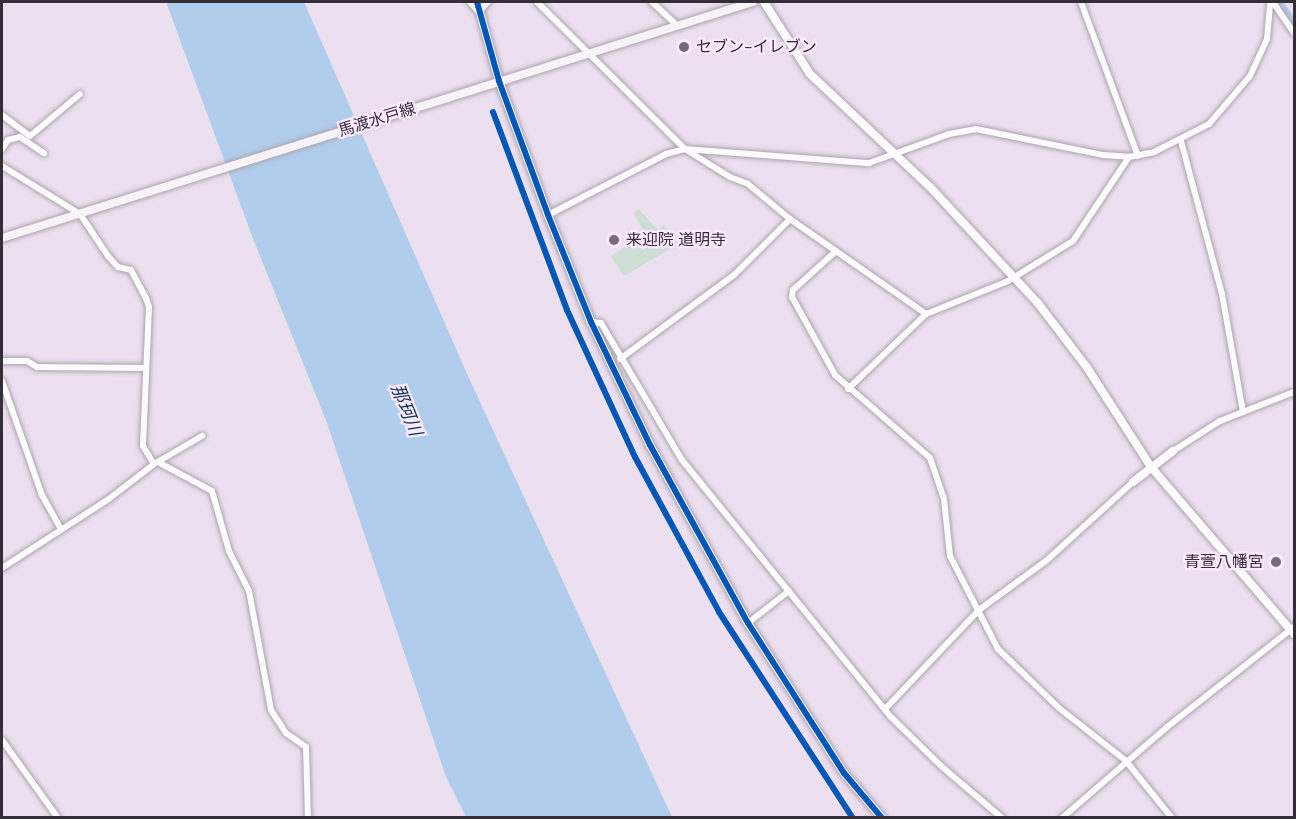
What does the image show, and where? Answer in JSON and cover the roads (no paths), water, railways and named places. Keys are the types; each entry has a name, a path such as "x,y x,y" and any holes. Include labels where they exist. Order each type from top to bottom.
{"main road":[{"name":"馬渡水戸線","path":"2,238 753,2"}],"street":[{"path":"470,2 479,12"},
{"path":"477,2 499,81 548,215 591,322 682,507 748,623 844,773 882,818"},
{"path":"479,12 488,2"},
{"path":"537,2 685,149 730,177 748,184 790,219 926,314"},
{"path":"652,2 677,25"},
{"path":"764,2 810,74 896,156 1015,277 1069,342 1151,467 1293,630 1126,761 1062,818"},
{"path":"1081,2 1138,156"},
{"path":"1272,2 1294,33"},
{"path":"548,215 666,154 685,149 869,163 896,156 949,134 976,129 1084,152 1138,156 1181,141 1216,117 1254,69 1267,39 1272,2"},
{"path":"2,116 30,136 80,94"},
{"path":"2,149 8,140 20,136 44,153"},
{"path":"1181,141 1222,294 1243,412"},
{"path":"848,389 926,314 1015,277 1073,241 1083,231 1129,157"},
{"path":"2,165 80,214 118,267 131,270 146,298 149,308 143,446 156,463 212,491 229,551 249,591 271,710 286,733 306,747 308,818"},
{"path":"620,359 734,275 790,219"},
{"path":"836,251 793,291 792,297 834,375 930,458 944,499 950,556 998,650 1020,674 1126,761 1172,818"},
{"path":"591,322 602,323 620,359 682,460 885,709 940,766 1002,818"},
{"path":"2,361 27,361 37,367 146,368"},
{"path":"2,381 42,495 61,529"},
{"path":"885,709 979,610 1047,560 1151,467 1220,421 1294,392"},
{"path":"2,568 156,463 202,436"},
{"path":"748,623 789,591"},
{"path":"2,740 58,818"}],"water":[{"name":"那珂川","path":"166,2 304,2 468,376 672,817 466,817 446,777 327,423 252,236"}],"waterway":[{"path":"1279,2 1294,24"}],"place":[{"name":"セブン-イレブン","path":"684,47"},
{"name":"来迎院 道明寺","path":"614,240"},
{"name":"青萱八幡宮","path":"1276,562"}]}
